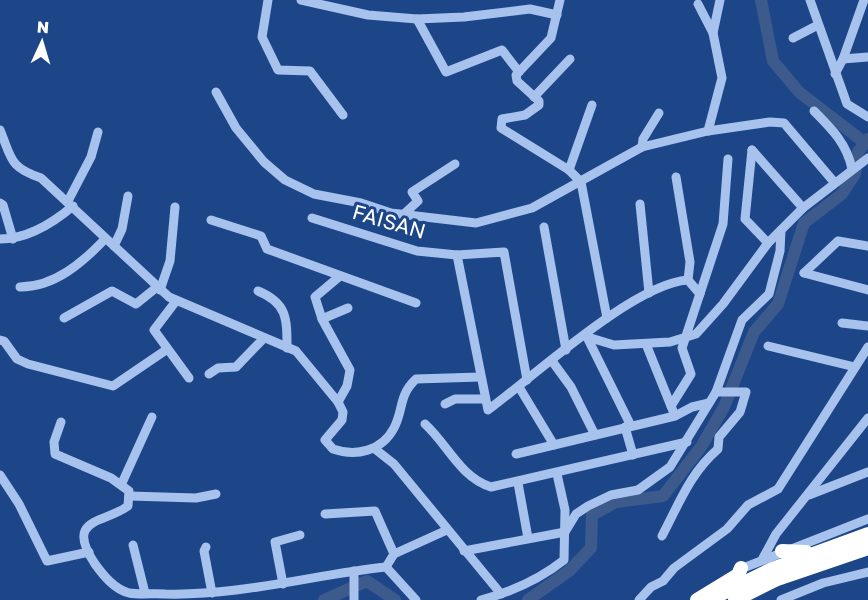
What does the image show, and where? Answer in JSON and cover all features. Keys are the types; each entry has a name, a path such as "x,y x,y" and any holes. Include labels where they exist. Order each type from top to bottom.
{"highway":[{"path":"708,600 772,569 868,534"},
{"path":"735,600 777,579 868,548"},
{"path":"782,551 799,554 829,549"},
{"path":"697,600 738,575 741,568"}],"street":[{"path":"268,0 262,37 278,70 310,71 343,115"},
{"path":"301,0 368,15 417,18 464,17 530,9 557,15"},
{"path":"560,0 551,38 516,75 517,81 539,101 539,105 525,114 502,120 501,128 569,170 581,182 607,318"},
{"path":"713,33 720,0"},
{"path":"810,0 847,104 868,117"},
{"path":"835,74 843,59 864,0"},
{"path":"698,4 713,33 722,78 708,131"},
{"path":"417,18 446,72 502,50 519,72"},
{"path":"793,38 818,25"},
{"path":"843,59 868,57"},
{"path":"534,97 570,59"},
{"path":"216,92 236,128 264,162 285,180 314,194 334,196 391,213 476,223 532,208 642,147 708,131 770,122 784,123 834,182"},
{"path":"569,170 592,105"},
{"path":"814,111 844,146 853,169"},
{"path":"642,147 643,139 659,113"},
{"path":"0,130 15,166 26,174 41,178 70,203 158,289 176,301 296,351 338,402 343,412 342,420 329,432 325,440 328,445 342,452 375,449 394,428 405,390 416,379 480,378"},
{"path":"0,239 13,239 51,223 70,203 98,132"},
{"path":"768,243 745,219 752,150 803,207"},
{"path":"586,337 600,339 614,345 685,339 706,325 768,243 803,207 868,158"},
{"path":"671,406 691,374 682,348 723,224 728,159"},
{"path":"404,214 418,201 412,192 455,164"},
{"path":"676,177 690,262 688,280 700,294"},
{"path":"114,246 122,229 128,195"},
{"path":"0,203 3,205 13,239"},
{"path":"640,204 649,293"},
{"path":"64,318 108,292 118,292 136,304 158,289 167,276 175,207"},
{"name":"FAISAN","path":"312,218 417,251 458,255 504,252 527,380"},
{"path":"211,220 261,236 267,249 416,303"},
{"path":"544,227 566,350"},
{"path":"464,551 565,532 576,514 588,506 610,495 638,490 670,467 709,403 720,393 742,320 769,294 778,259 781,230"},
{"path":"20,287 36,286 81,263 105,239"},
{"path":"868,246 838,241 804,273 868,290"},
{"path":"458,255 488,410 586,337 607,318 674,281 688,280"},
{"path":"338,402 347,386 350,370 322,320 315,297 340,276"},
{"path":"258,291 276,298 287,326 287,348"},
{"path":"176,301 154,327 166,350 189,378"},
{"path":"322,320 348,308"},
{"path":"842,323 868,326"},
{"path":"586,337 628,427 633,455"},
{"path":"209,374 218,368 236,367 264,338"},
{"path":"0,340 4,341 17,359 28,364 113,386 166,350"},
{"path":"646,344 675,416"},
{"path":"768,346 855,367"},
{"path":"639,600 651,587 663,581 674,568 726,529 748,505 778,489 868,347"},
{"path":"552,361 571,387 595,435"},
{"path":"519,387 554,445"},
{"path":"662,536 681,493 702,463 718,449 719,437 740,412 745,392 720,393"},
{"path":"445,404 455,399 486,399"},
{"path":"516,454 675,416 692,407 709,403"},
{"path":"122,483 152,417"},
{"path":"763,558 776,534 868,418"},
{"path":"61,422 54,442 55,454 122,483 129,491 128,506 121,511 98,518 87,525 84,534 89,552 113,585 129,593 212,593 386,567"},
{"path":"425,424 438,436 465,473 491,487 518,483 687,442"},
{"path":"375,449 394,464 501,594"},
{"path":"806,496 868,472"},
{"path":"481,600 501,594 550,571 564,560 565,510 557,474"},
{"path":"0,475 19,504 47,561 89,552"},
{"path":"518,483 528,538"},
{"path":"129,496 196,498 216,494"},
{"path":"326,514 375,511 394,554"},
{"path":"686,600 763,558 868,519"},
{"path":"386,567 394,554 447,530"},
{"path":"282,584 275,542 300,535"},
{"path":"133,544 145,593"},
{"path":"206,547 204,551 212,593"},
{"path":"386,567 416,600"},
{"path":"354,571 354,599"},
{"path":"781,600 823,583 868,572"},
{"path":"514,588 515,600"}],"waterway":[{"path":"761,0 773,61 799,92 865,143"},
{"path":"528,600 569,571 591,548 592,515 616,502 663,496 701,447 724,407 754,332 778,304 804,223 842,194 855,174 858,152 868,139"},
{"path":"324,600 367,581 395,600"}]}
